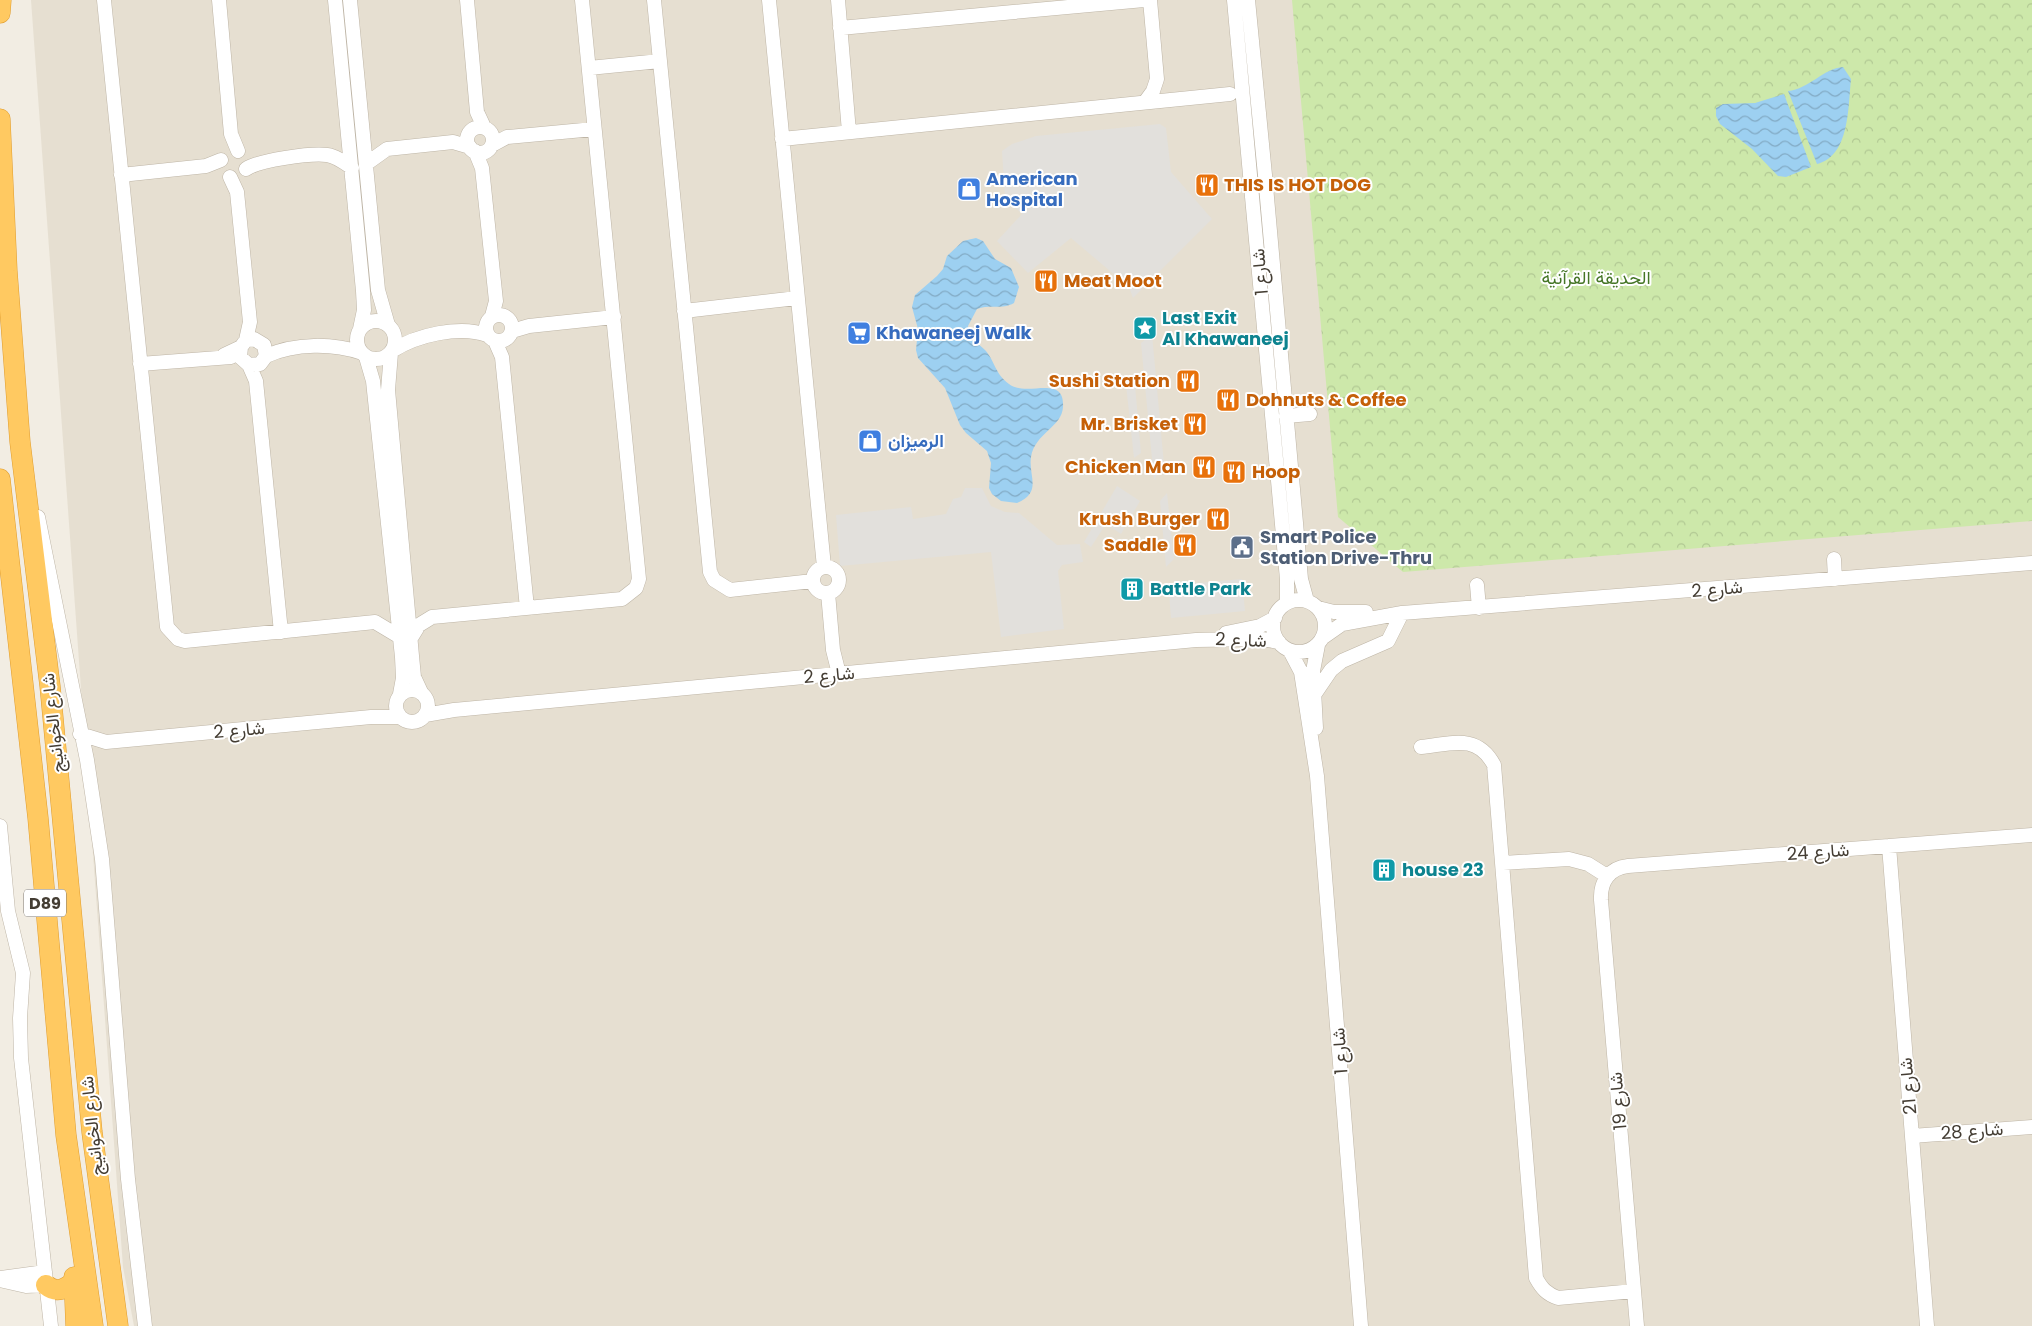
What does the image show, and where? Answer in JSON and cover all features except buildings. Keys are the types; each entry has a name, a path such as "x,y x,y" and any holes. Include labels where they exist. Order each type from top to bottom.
{"highway":[{"path":"0,13 1,0"},
{"name":"شارع الخوانيج","path":"0,119 20,442 56,746 92,1132 118,1326"},
{"name":"شارع الخوانيج","path":"0,479 38,818 72,1180 93,1326"},
{"path":"72,1180 69,1215 75,1281 76,1326"},
{"path":"46,1278 57,1290 63,1289 75,1281"}],"street":[{"path":"104,0 167,627 178,639 185,641 375,622 405,638"},
{"path":"218,0 281,632"},
{"path":"335,0 364,301 357,346 364,355 373,381 405,638 414,677 428,707 425,715 415,722 407,722 400,717 396,710 403,678 405,638 419,625 432,617 622,599 630,594 639,579 582,0"},
{"path":"350,0 378,290 381,308 395,338 388,390 401,599"},
{"path":"467,0 482,168 527,608"},
{"path":"654,0 710,572 721,586 730,590 813,582"},
{"path":"769,0 824,567"},
{"path":"838,0 849,132"},
{"path":"840,28 1144,0"},
{"path":"1145,102 1154,91 1157,79 1150,0"},
{"name":"شارع 1","path":"1234,0 1287,579 1287,603"},
{"name":"شارع 1","path":"1248,0 1301,580 1312,605"},
{"path":"588,68 660,61"},
{"path":"1157,79 1173,99"},
{"path":"782,139 1230,94"},
{"path":"366,164 387,148 594,129"},
{"path":"363,134 387,148"},
{"path":"327,155 349,138"},
{"path":"121,175 327,155 340,160 352,168"},
{"path":"684,311 797,298"},
{"path":"330,345 379,359 420,336 614,317"},
{"path":"140,364 330,345 373,321 420,336"},
{"path":"1286,416 1310,414"},
{"path":"20,442 29,466 86,760 102,858 128,1179 146,1326"},
{"path":"1834,559 1835,579"},
{"name":"شارع 2","path":"1312,605 1334,612 1402,613 2032,564"},
{"path":"824,567 832,568 839,578 838,586 828,593 818,590 813,582 815,572 824,567"},
{"path":"1477,585 1479,608"},
{"path":"828,593 835,674"},
{"path":"401,599 432,617"},
{"path":"375,622 401,599"},
{"path":"1297,600 1312,605 1325,622 1320,642 1307,651 1284,646 1274,630 1275,618 1279,610 1287,603 1297,600"},
{"path":"1314,695 1331,670 1342,661 1388,641 1402,613"},
{"name":"شارع 2","path":"1320,642 1342,624 1402,613"},
{"name":"شارع 2","path":"1204,639 1260,626 1275,618"},
{"name":"شارع 2","path":"425,715 454,710 1204,639 1262,639 1284,646"},
{"name":"شارع 1","path":"1320,642 1313,661 1317,776 1361,1326"},
{"name":"شارع 1","path":"1284,646 1301,672 1317,776"},
{"path":"398,698 412,689 424,695"},
{"name":"شارع 2","path":"424,695 454,710"},
{"name":"شارع 2","path":"371,717 398,698"},
{"name":"شارع 2","path":"80,734 106,742 371,717 400,717"},
{"path":"86,760 106,742"},
{"path":"1421,747 1467,742 1479,746 1488,754 1494,765 1536,1278 1541,1288 1548,1294 1558,1298 1634,1291"},
{"path":"0,826 8,911 23,973 20,1051 51,1326"},
{"name":"شارع 24","path":"1607,876 1622,867 2032,835"},
{"name":"شارع 21","path":"1890,846 1927,1326"},
{"path":"1503,863 1570,859 1588,864 1607,876"},
{"name":"شارع 19","path":"1607,876 1600,900 1637,1326"},
{"name":"شارع 28","path":"1912,1136 2032,1127"},
{"path":"0,1279 26,1286 46,1278"}],"shaded area":[{"path":"31,0 2032,0 2032,1326 134,1326 123,1267"},
{"path":"1160,124 1166,128 1171,172 1212,219 1133,298 1129,287 1071,238 1028,273 997,241 1022,214 1005,198 1002,151 1012,144 1036,136"},
{"path":"1152,334 1164,465 1154,480 1141,343"},
{"path":"1134,374 1141,453 1134,458 1126,385"},
{"path":"1117,486 1140,501 1121,534 1106,524 1091,547 1084,542"},
{"path":"965,488 982,488 991,506 1005,512 1019,513 1057,545 1080,544 1083,562 1062,565 1058,571 1064,629 1001,637 991,552 840,566 836,515 911,507 913,519 946,514 953,499 961,497"},
{"path":"1167,493 1174,559 1166,567 1160,501"},
{"path":"1242,579 1245,611 1171,618 1169,593 1176,592 1176,585"}],"green space":[{"name":"الحديقة القرآنية","path":"1292,0 2032,0 2032,521 1403,572 1338,517"}],"water":[{"path":"1843,67 1851,79 1845,129 1836,151 1828,159 1817,164 1788,91 1803,87 1829,71"},
{"path":"1784,94 1811,167 1786,177 1778,176 1752,149 1720,124 1716,116 1716,108 1723,104 1755,103"},
{"path":"976,238 983,241 995,259 1011,268 1019,287 1014,303 1005,306 977,309 968,326 970,334 985,350 1001,376 1009,384 1025,389 1052,388 1058,391 1062,397 1062,414 1033,449 1031,464 1033,483 1030,494 1017,503 1001,501 992,494 989,488 991,463 987,451 966,433 960,425 945,388 918,358 916,350 918,329 912,307 915,295 937,276 943,269 947,256 963,241"}],"place":[{"name":"THIS IS HOT DOG","path":"1207,185"},
{"name":"American Hospital","path":"969,189"},
{"name":"Meat Moot","path":"1046,281"},
{"name":"Last Exit Al Khawaneej","path":"1145,328"},
{"name":"Khawaneej Walk","path":"859,333"},
{"name":"Sushi Station","path":"1188,381"},
{"name":"Dohnuts & Coffee","path":"1228,400"},
{"name":"Mr. Brisket","path":"1195,424"},
{"name":"الرميزان","path":"870,441"},
{"name":"Chicken Man","path":"1204,467"},
{"name":"Hoop","path":"1234,472"},
{"name":"Krush Burger","path":"1218,519"},
{"name":"Saddle","path":"1185,545"},
{"name":"Smart Police Station Drive-Thru","path":"1242,547"},
{"name":"Battle Park","path":"1132,589"},
{"name":"house 23","path":"1384,870"}]}
